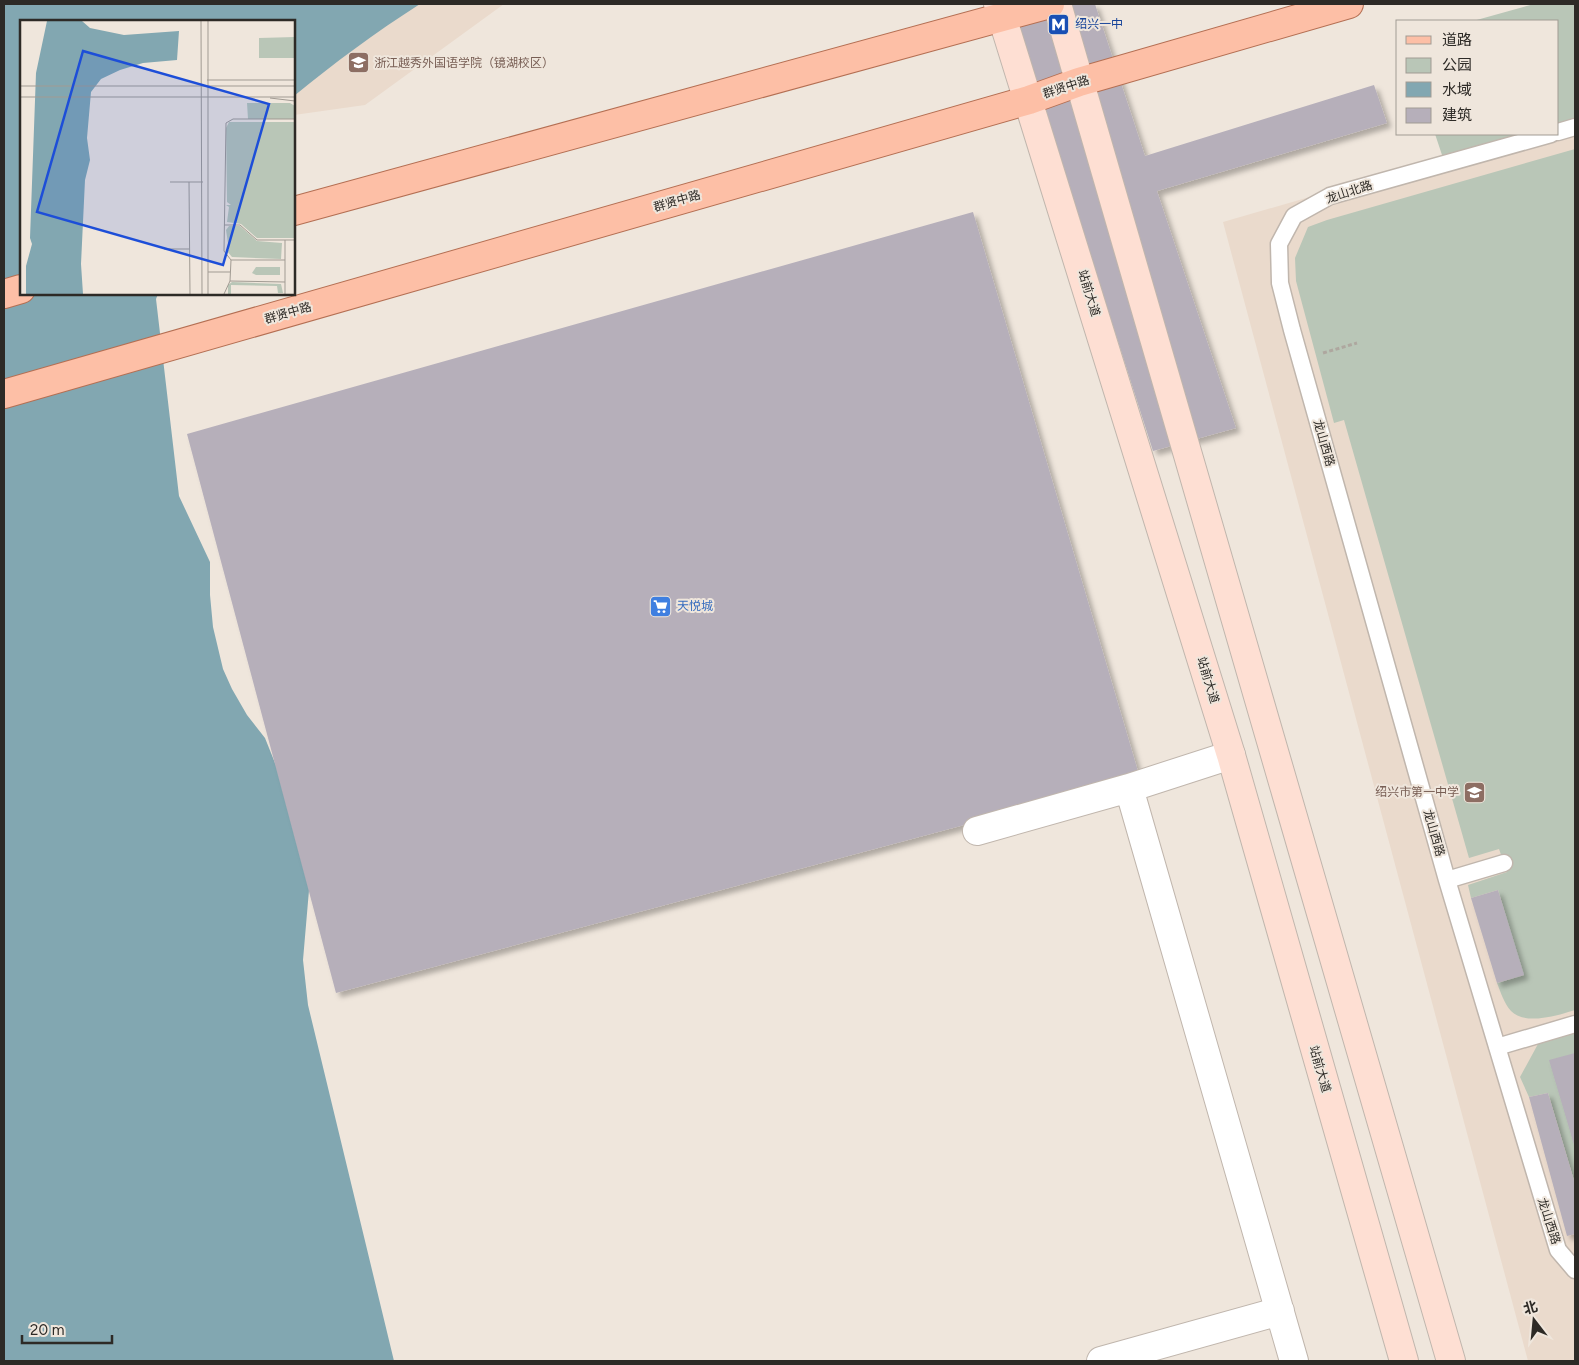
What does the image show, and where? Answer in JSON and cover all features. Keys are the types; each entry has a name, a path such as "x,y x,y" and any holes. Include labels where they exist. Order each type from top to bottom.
{"main road":[{"path":"295,211 1000,10 1050,4"},
{"path":"1057,4 1451,1361"},
{"name":"群贤中路","path":"4,394 1029,100 1079,82 1349,4"},
{"name":"站前大道","path":"1000,10 1231,754 1404,1361"},
{"path":"4,294 20,289"}],"street":[{"path":"977,832 1129,788 1231,754"},
{"path":"1129,788 1294,1361"},
{"path":"1101,1361 1280,1311"}],"lane":[{"path":"1559,132 1575,127"},
{"name":"龙山北路","path":"1300,360 1280,283 1279,244 1294,216 1330,196 1547,135"},
{"name":"龙山西路","path":"1300,360 1447,880 1558,1250 1575,1270"},
{"path":"1447,880 1504,863"},
{"path":"1497,1046 1575,1024"}],"path":[{"path":"1300,360 1357,343"}],"shaded area":[{"name":"浙江越秀外国语学院（镜湖校区）","path":"4,4 504,4 365,105 295,115 295,20 20,20"},
{"name":"绍兴市第一中学","path":"1575,120 1575,1361 1528,1361 1223,222 1523,135 1559,135 1559,125"}],"green space":[{"path":"1534,4 1575,4 1575,125 1559,130 1559,20 1477,20"},
{"path":"1435,135 1543,135 1445,164"},
{"path":"1575,149 1575,1010 1533,1019 1525,1018 1511,1011 1497,983 1523,975 1498,890 1471,898 1468,885 1507,872 1499,849 1469,858 1344,420 1334,423 1296,281 1295,258 1308,227"},
{"path":"1575,1033 1575,1184 1548,1093 1529,1097 1520,1077 1538,1044"}],"water":[{"path":"4,4 420,4 356,48 295,95 295,20 20,20 20,295 158,295 156,299 179,496 210,562 210,595 213,627 223,669 247,715 265,738 305,838 309,890 303,960 308,1005 394,1361 4,1361"}],"building":[{"name":"绍兴一中","path":"1010,4 1095,4 1145,156 1374,85 1387,123 1157,191 1236,428 1153,451"},
{"name":"天悦城","path":"973,212 1140,778 336,993 187,434"},
{"path":"1498,890 1524,975 1497,983 1471,898"},
{"path":"1575,1053 1575,1148 1549,1060"},
{"path":"1548,1093 1575,1184 1575,1234 1567,1236 1529,1097"}],"place":[{"name":"绍兴一中","path":"1059,24"},
{"name":"浙江越秀外国语学院（镜湖校区）","path":"358,63"},
{"name":"天悦城","path":"661,606"},
{"name":"绍兴市第一中学","path":"1475,792"}]}
